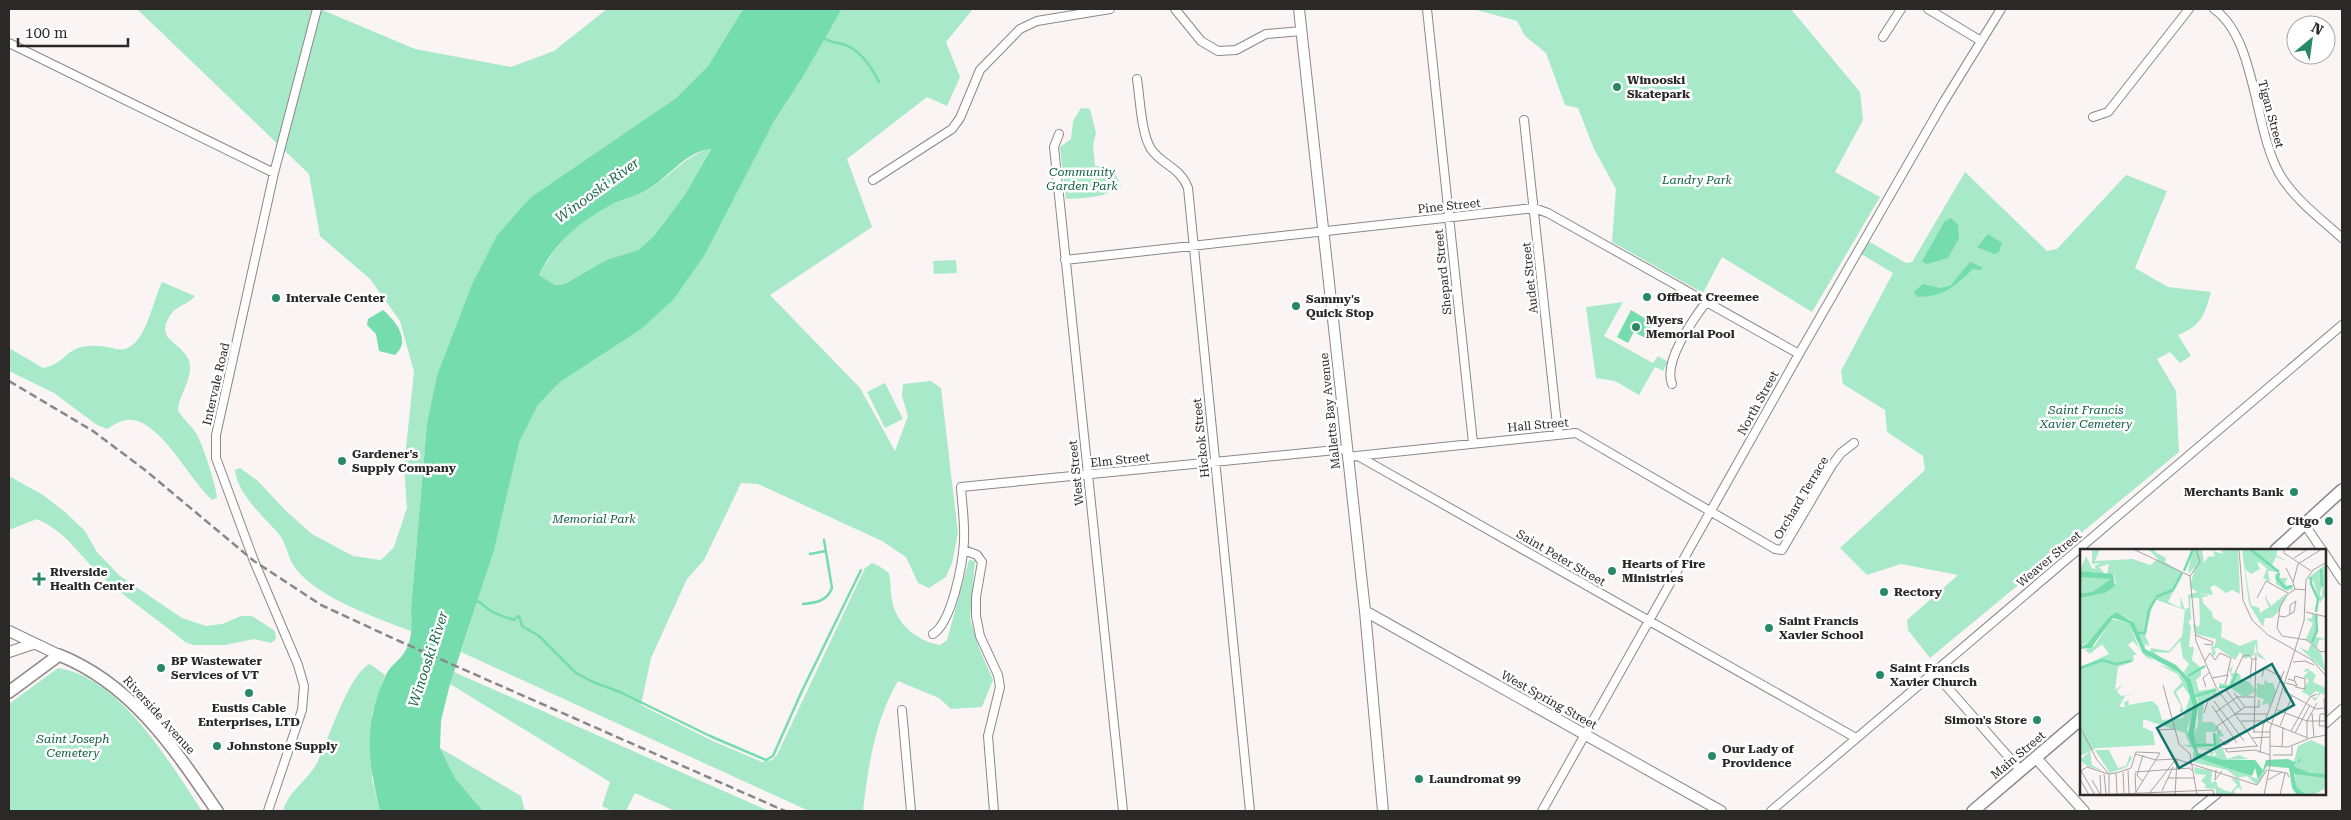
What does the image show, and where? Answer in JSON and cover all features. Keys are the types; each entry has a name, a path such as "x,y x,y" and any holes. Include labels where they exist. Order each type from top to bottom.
{"main road":[{"path":"2277,549 2342,490"},
{"path":"9,692 59,655"},
{"name":"Riverside Avenue","path":"59,655 98,674 128,699 172,748 217,811"},
{"name":"Main Street","path":"1974,811 2080,720"}],"street":[{"name":"Intervale Road","path":"268,811 302,710 304,686 298,665 254,561 216,458 216,435 274,173 317,9"},
{"path":"873,180 952,129 960,118 980,70 1020,29 1045,19 1110,9"},
{"path":"1175,9 1206,46 1223,52 1236,50 1266,34 1302,31"},
{"name":"Malletts Bay Avenue","path":"1300,9 1365,611 1383,811"},
{"name":"Shepard Street","path":"1427,9 1473,443"},
{"path":"1883,37 1901,9"},
{"path":"1928,9 1981,41"},
{"name":"North Street","path":"1542,811 1799,354 1943,103 2001,9"},
{"path":"2093,117 2108,112 2189,9"},
{"name":"Tigan Street","path":"2214,9 2231,28 2241,46 2267,148 2279,175 2301,200 2342,238"},
{"path":"9,43 274,173"},
{"name":"Hickok Street","path":"1138,79 1147,141 1155,153 1178,171 1186,182 1250,811"},
{"name":"Audet Street","path":"1524,120 1558,434"},
{"name":"West Street","path":"1059,134 1054,148 1122,811"},
{"path":"1534,208 1548,213 1799,354"},
{"name":"Pine Street","path":"1065,260 1534,208"},
{"path":"1672,384 1670,369 1677,352 1690,326 1706,302"},
{"name":"Weaver Street","path":"1771,811 2342,325"},
{"name":"Hall Street","path":"1347,453 1358,456 1558,434 1579,434 1711,511"},
{"name":"Orchard Terrace","path":"1711,511 1775,549 1782,550 1832,465 1841,453 1854,443"},
{"name":"Elm Street","path":"933,634 939,630 946,618 964,550 961,487 1215,462 1347,453"},
{"name":"Saint Peter Street","path":"1358,456 1856,738"},
{"path":"2305,525 2321,549"},
{"path":"964,550 977,555 982,562 976,597 976,616 980,636 1000,681 999,694 988,736 994,811"},
{"path":"2326,556 2342,580"},
{"name":"West Spring Street","path":"1365,611 1721,811"},
{"name":"Riverside Avenue","path":"9,631 59,655"},
{"path":"9,652 33,644"},
{"path":"1934,671 2021,771"},
{"path":"2326,723 2342,709"},
{"path":"902,710 911,811"},
{"path":"2036,758 2084,811"},
{"path":"2196,811 2215,795"}],"green space":[{"path":"137,9 320,9 415,49 511,67 554,51 607,9 743,9 708,66 676,98 531,197 497,235 472,284 437,375 427,423 411,609 413,632 366,614 319,590 306,580 293,565 280,536 245,495 240,487 235,470 240,468 258,481 285,510 312,534 353,556 381,560 394,547 407,508 404,467 414,372 400,321 370,279 320,236 309,174"},
{"name":"Memorial Park","path":"842,9 973,9 946,42 960,77 947,106 927,97 847,159 872,227 770,295 860,388 895,451 908,416 902,396 903,384 931,381 941,388 958,533 952,563 946,577 929,588 918,583 906,557 882,541 758,484 741,483 704,560 687,579 651,658 641,705 713,741 762,762 772,760 777,755 865,568 872,563 889,573 894,609 903,624 923,640 940,645 947,640 969,560 975,561 970,619 979,648 993,680 982,707 951,709 939,698 898,681 878,728 870,761 863,811 809,811 461,652 493,554 498,496 519,443 538,405 560,382 640,330 804,75"},
{"name":"Landry Park","path":"1473,9 1791,9 1860,92 1863,120 1835,172 1880,197 1812,312 1722,257 1703,293 1612,242 1616,189 1594,149 1578,108 1565,105 1546,53 1525,36 1517,21"},
{"name":"Community Garden Park","path":"1081,108 1090,109 1096,133 1093,145 1095,166 1111,167 1121,185 1103,195 1066,199 1060,147 1071,139 1073,121"},
{"path":"711,148 684,196 653,237 638,250 606,260 565,284 555,285 539,275 562,241 590,216 615,203 648,190 685,161"},
{"name":"Saint Francis Xavier Cemetery","path":"1965,172 2047,251 2057,249 2126,175 2167,191 2135,268 2168,287 2211,292 2201,319 2178,335 2191,356 2180,363 2170,352 2157,359 2176,391 2179,452 1930,658 1908,630 1907,620 1958,575 1901,564 1867,575 1840,548 1925,470 1923,456 1887,432 1885,410 1843,384 1841,371 1893,273 1861,254 1868,241 1906,263 1912,262"},
{"path":"956,260 957,273 934,274 933,261"},
{"path":"162,282 195,296 173,311 166,323 165,330 189,361 189,375 178,408 181,415 199,438 216,493 217,498 212,500 165,442 144,424 133,420 126,420 107,429 97,425 54,393 9,371 9,348 43,368 55,364 73,350 82,347 97,346 126,349 134,344 141,335"},
{"path":"1623,302 1604,336 1653,363 1658,356 1668,362 1663,371 1655,367 1639,395 1615,381 1596,378 1586,307"},
{"path":"885,383 903,419 885,428 867,392"},
{"path":"9,476 43,495 65,512 85,531 97,552 120,576 182,618 206,626 222,624 241,616 252,616 275,631 276,639 271,643 254,639 225,645 193,645 185,642 106,580 58,531 37,519 9,530"},
{"path":"370,664 385,675 372,714 372,780 380,811 283,811 294,791 318,761 347,693 362,670"},
{"name":"Saint Joseph Cemetery","path":"58,668 81,675 102,687 122,705 159,747 202,811 9,811 9,704"},
{"path":"454,672 769,811 675,811 635,793 626,811 612,811 602,806 610,782 450,684"},
{"path":"440,748 521,796 525,811 483,811 455,778"}],"water":[{"name":"Winooski River","path":"743,9 842,9 804,75 773,123 704,256 673,300 640,330 560,382 538,405 519,443 493,554 450,684 441,721 440,748 455,778 483,811 380,811 371,760 370,744 373,712 387,673 404,653 410,637 427,423 437,375 472,284 497,235 531,197 676,98 708,66","holes":["711,149 684,196 653,237 638,250 606,260 565,284 555,285 539,275 561,242 591,216 615,203 640,194 655,185 685,160 702,151"]},
{"path":"1951,218 1958,225 1959,238 1948,258 1927,264 1922,261 1945,221"},
{"path":"1988,234 2002,243 1999,252 1994,254 1977,247"},
{"path":"1970,262 1982,267 1981,270 1973,269 1960,281 1942,293 1917,297 1914,292 1923,284 1940,288 1950,286"},
{"path":"383,310 397,325 402,337 400,349 395,355 379,351 376,334 367,325 368,319"},
{"name":"Myers Memorial Pool","path":"1631,310 1653,323 1645,338 1634,332 1628,343 1617,337"}],"waterway":[{"path":"823,38 848,46 854,50 869,65 879,82"},
{"path":"803,604 824,599 832,588 824,540"},
{"path":"810,554 826,551"},
{"path":"475,600 491,611 514,620 519,616 522,626 539,636 576,673 766,760 773,756 801,693 861,570"}],"railway":[{"path":"9,381 93,431 145,470 254,561 321,605 785,811"}],"place":[{"name":"Winooski Skatepark","path":"1617,87"},
{"name":"Offbeat Creemee","path":"1647,297"},
{"name":"Intervale Center","path":"276,298"},
{"name":"Sammy's Quick Stop","path":"1296,306"},
{"name":"Myers Memorial Pool","path":"1636,327"},
{"name":"Gardener's Supply Company","path":"342,461"},
{"name":"Merchants Bank","path":"2294,492"},
{"name":"Citgo","path":"2329,521"},
{"name":"Hearts of Fire Ministries","path":"1612,571"},
{"name":"Riverside Health Center","path":"39,579"},
{"name":"Rectory","path":"1884,592"},
{"name":"Saint Francis Xavier School","path":"1769,628"},
{"name":"BP Wastewater Services of VT","path":"161,668"},
{"name":"Saint Francis Xavier Church","path":"1880,675"},
{"name":"Eustis Cable Enterprises, LTD","path":"249,693"},
{"name":"Simon's Store","path":"2037,720"},
{"name":"Johnstone Supply","path":"217,746"},
{"name":"Our Lady of Providence","path":"1712,756"},
{"name":"Laundromat 99","path":"1419,779"}]}
